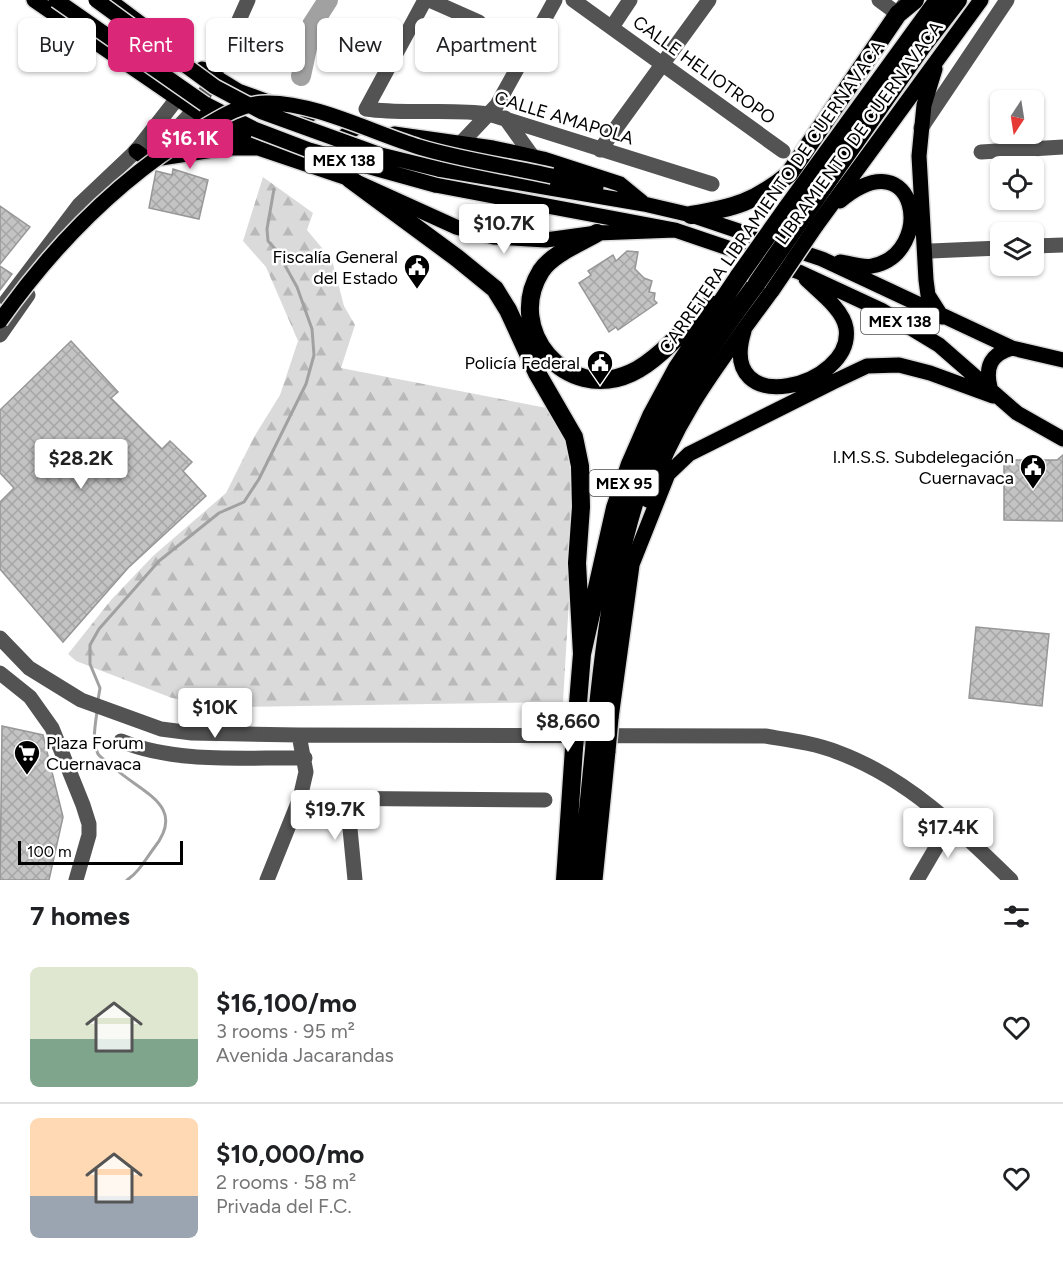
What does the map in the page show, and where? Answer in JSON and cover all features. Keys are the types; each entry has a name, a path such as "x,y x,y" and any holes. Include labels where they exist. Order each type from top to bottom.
{"highway":[{"path":"691,215 749,202 771,190 789,174 903,7 915,0"},
{"name":"CARRETERA LIBRAMIENTO DE CUERNAVACA","path":"807,217 938,0"},
{"name":"CARRETERA LIBRAMIENTO DE CUERNAVACA","path":"581,880 601,751 617,564 646,469 691,377 807,217 921,48 958,0"},
{"path":"350,179 495,289 508,310 537,373 574,437 580,466 581,507 577,563 582,654"},
{"path":"597,233 557,256 541,270 532,292 531,311 534,331 544,352 558,368 577,378 594,381 631,373 759,285"},
{"name":"CARRETERA LIBRAMIENTO DE CUERNAVACA","path":"565,880 582,654 615,508 630,464 651,416 677,368 759,285"}],"main road":[{"name":"MEX 138","path":"34,0 61,18"},
{"name":"MEX 138","path":"56,0 205,104 254,129 319,153 435,185 675,230 799,272 881,310 939,345 1017,413 1063,439"},
{"name":"MEX 138","path":"96,0 215,87 262,112 381,154 438,170 644,204 691,215 822,259 1011,348 1063,360"},
{"name":"MEX 138","path":"109,0 210,82 279,106 404,136 461,143 533,157 620,184 644,204"},
{"name":"LIBRAMIENTO DE CUERNAVACA","path":"604,717 642,516 656,474 675,431 703,383 746,326 759,285 807,217 939,57 981,0"},
{"name":"MEX 138","path":"96,42 258,148 350,179 438,220 494,237 546,240 597,233 675,230"},
{"path":"939,57 924,105 920,156 928,295 942,317"},
{"path":"210,82 260,108 285,116 307,113"},
{"path":"188,103 207,151"},
{"path":"0,321 70,236 119,188 213,121 255,104 286,105 355,124 438,152 552,176 644,204"},
{"path":"350,179 339,166 338,148 347,133 362,126"},
{"path":"142,156 258,148"},
{"path":"807,217 871,181 887,182 900,189 909,199 911,222 900,250 887,261 870,267 822,259"},
{"path":"746,326 740,345 741,359 748,375 759,384 774,389 789,387 828,369 839,357 845,344 846,328 840,313 799,272"},
{"path":"995,393 988,367 992,358 999,351 1011,348"},
{"path":"631,567 668,474 688,454 833,382 867,366 899,365 995,393"},
{"name":"MEX 95","path":"557,880 567,786 574,748"},
{"name":"MEX 95","path":"594,880 601,751"}],"street":[{"path":"0,335 37,281 188,103 210,82 248,0"},
{"name":"CALLE AMAPOLA","path":"425,0 366,110 390,113 470,111 497,113 600,150 712,184"},
{"path":"429,0 470,18"},
{"path":"461,143 497,113 555,0"},
{"name":"CALLE HELIOTROPO","path":"573,0 783,151"},
{"path":"612,27 630,0"},
{"path":"600,150 709,0"},
{"path":"879,0 903,7"},
{"path":"921,128 1007,0"},
{"path":"497,113 533,157"},
{"path":"981,152 1063,147"},
{"path":"0,310 76,209 142,156"},
{"path":"76,209 89,221"},
{"path":"1044,246 1063,245"},
{"path":"931,251 990,248"},
{"path":"1044,249 1063,258"},
{"path":"0,638 29,668 81,700 161,729 192,733 765,736 784,739 838,752 878,772 951,822 1011,880"},
{"path":"0,673 30,697 52,728 83,805 90,835 76,880"},
{"path":"267,880 300,798 306,772 299,735"},
{"path":"121,741 138,747 182,755 305,758"},
{"path":"300,798 544,800"},
{"path":"347,798 355,880"},
{"path":"921,878 951,822"}],"green space":[{"path":"263,177 313,213 307,230 332,260 344,306 355,325 341,368 552,409 565,440 575,497 563,702 236,707 172,698 76,661 68,654 111,600 153,556 226,493 254,437 280,395 298,341 266,267 243,241"}],"building":[{"path":"173,169 208,180 199,219 149,208 156,171 172,175"},
{"path":"0,206 30,227 0,264"},
{"path":"627,251 638,252 635,269 644,278 652,281 649,292 655,293 654,300 657,303 618,330 616,327 609,332 579,283 591,275 588,271 613,255 616,261"},
{"path":"0,266 12,274 0,290"},
{"path":"71,341 118,392 111,398 162,449 170,441 192,462 183,471 206,496 128,568 63,642 0,569 0,502 14,488 0,473 0,410"},
{"name":"I.M.S.S. Subdelegación Cuernavaca","path":"1063,455 1063,521 1004,520 1004,460 1057,460"},
{"path":"976,627 1049,634 1042,706 969,698"},
{"name":"Plaza Forum Cuernavaca","path":"2,726 43,735 63,817 49,880 0,880"}],"waterway":[{"path":"301,76 312,25 328,0"},
{"path":"98,700 100,688 90,664 90,645 99,629 159,561 219,513 244,502 259,479 306,384 314,355 312,329 297,287 277,251 268,241 267,229 274,189"},
{"path":"97,712 95,739 98,754 157,801 166,821 163,833 154,848 138,870 127,880"}],"place":[{"name":"Fiscalía General del Estado","path":"417,290"},
{"name":"Policía Federal","path":"600,386"},
{"name":"I.M.S.S. Subdelegación Cuernavaca","path":"1033,490"},
{"name":"Plaza Forum Cuernavaca","path":"27,776"}]}
